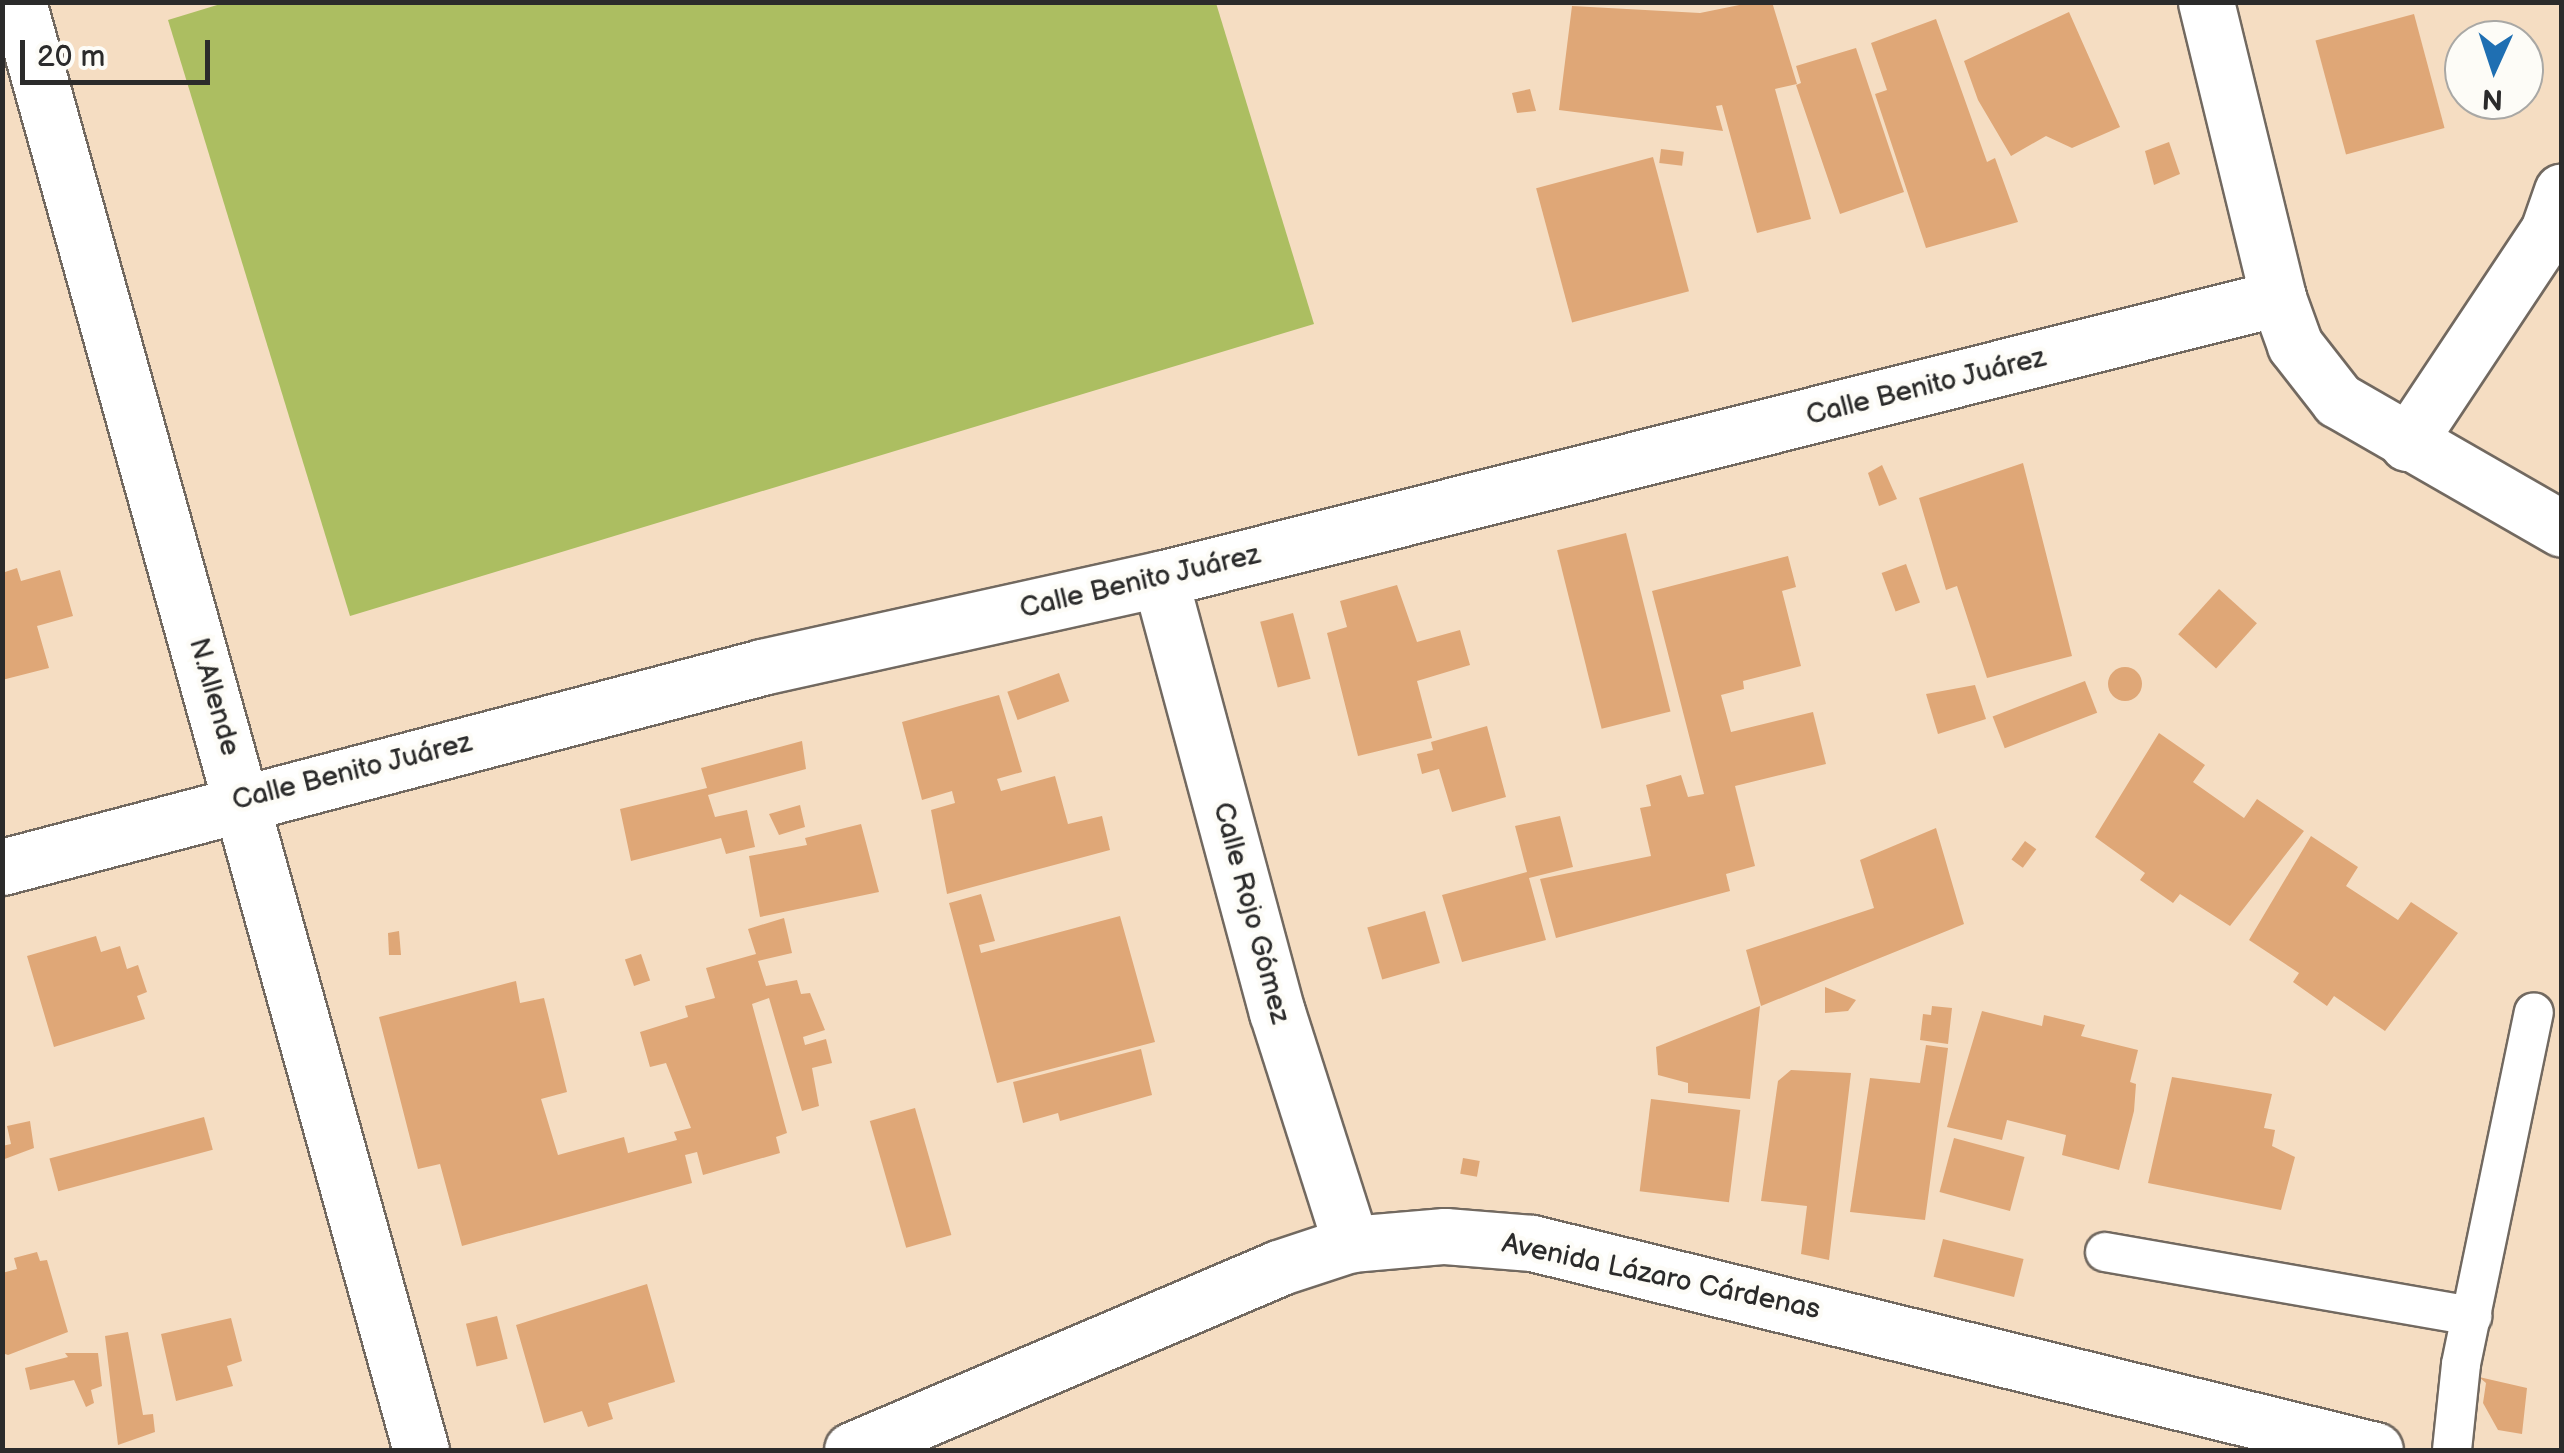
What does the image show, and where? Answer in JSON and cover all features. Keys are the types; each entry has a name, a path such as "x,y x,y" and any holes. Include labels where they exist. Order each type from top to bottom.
{"street":[{"name":"N.Allende","path":"18,2 421,1450"},
{"path":"2206,2 2278,298 2295,345 2338,400 2562,529"},
{"path":"2407,443 2548,231 2562,190"},
{"name":"Calle Benito Juárez","path":"2,867 242,800 762,667 1160,580 2278,298"},
{"name":"Calle Rojo Gómez","path":"1160,580 1277,1012 1350,1244"},
{"name":"Avenida Lázaro Cárdenas","path":"852,1450 1278,1268 1350,1244 1444,1236 1532,1243 2374,1450"}],"lane":[{"path":"2452,1450 2472,1316 2534,1013"},
{"path":"2105,1252 2472,1316"}],"green space":[{"path":"227,2 1216,3 1314,324 350,616 168,20"}],"building":[{"path":"1772,2 1797,84 1775,89 1811,219 1757,233 1722,105 1716,106 1723,131 1559,110 1572,6 1700,13"},
{"path":"2069,12 2120,127 2072,148 2046,136 2011,156 1978,100 1964,61"},
{"path":"2414,14 2445,128 2346,154 2315,40"},
{"path":"1936,19 1987,162 1995,158 2018,222 1926,248 1875,94 1887,90 1871,43"},
{"path":"1856,48 1904,192 1840,214 1796,85 1801,83 1796,66"},
{"path":"1530,89 1536,111 1517,113 1512,93"},
{"path":"2169,142 2180,174 2154,185 2145,151"},
{"path":"1661,149 1684,152 1682,166 1659,163"},
{"path":"1653,157 1689,291 1572,323 1536,188"},
{"path":"2023,463 2072,656 1987,678 1957,586 1946,590 1919,498"},
{"path":"1882,465 1897,499 1879,506 1868,473"},
{"path":"1626,533 1671,712 1602,729 1557,550"},
{"path":"1788,556 1796,587 1782,591 1801,666 1743,681 1744,689 1721,695 1731,732 1813,712 1826,764 1735,786 1755,866 1726,874 1730,891 1556,938 1540,879 1651,856 1640,808 1651,806 1646,785 1681,775 1688,797 1704,794 1652,591"},
{"path":"1906,564 1920,603 1896,611 1882,573"},
{"path":"17,568 21,581 60,570 73,616 37,626 49,668 2,680 2,573"},
{"path":"1397,585 1417,642 1460,630 1470,665 1417,681 1432,738 1358,756 1327,633 1347,627 1340,601"},
{"path":"2219,589 2257,623 2216,668 2178,634"},
{"path":"1293,613 1311,679 1278,687 1260,622"},
{"path":"2125,667 2137,672 2142,684 2137,696 2125,701 2113,696 2108,684 2113,672"},
{"path":"1059,673 1069,701 1018,720 1007,692"},
{"path":"2085,681 2097,713 2005,748 1993,716"},
{"path":"1975,685 1986,719 1938,734 1926,694"},
{"path":"999,695 1022,772 997,779 1001,791 1055,776 1068,824 1102,816 1110,850 947,894 931,810 955,803 952,791 922,800 902,722"},
{"path":"1487,726 1506,797 1452,812 1439,769 1422,774 1417,754 1433,750 1431,742"},
{"path":"2159,733 2205,765 2193,782 2244,818 2257,799 2304,831 2230,926 2180,894 2173,903 2140,880 2145,873 2095,837"},
{"path":"802,741 806,769 708,795 715,817 747,810 755,847 726,854 721,838 631,861 620,809 707,788 701,768"},
{"path":"800,805 805,827 779,835 769,814"},
{"path":"1560,816 1573,867 1529,878 1546,940 1462,962 1442,895 1527,872 1515,826"},
{"path":"861,824 879,892 760,917 749,856 807,845 805,838"},
{"path":"1936,828 1964,924 1761,1006 1746,950 1874,908 1860,860"},
{"path":"2311,836 2358,867 2346,886 2398,920 2411,902 2458,933 2385,1031 2334,996 2327,1006 2293,982 2299,973 2249,940"},
{"path":"2025,841 2036,849 2023,868 2011,860"},
{"path":"981,894 995,941 979,945 981,953 1120,916 1155,1042 997,1083 949,903"},
{"path":"1425,911 1440,963 1382,979 1367,928"},
{"path":"784,918 792,953 758,961 766,986 797,980 801,994 810,993 825,1030 803,1037 805,1045 826,1039 832,1063 812,1068 819,1106 802,1111 769,998 752,1004 787,1133 776,1137 780,1153 703,1175 697,1152 685,1155 692,1183 462,1246 440,1164 418,1169 379,1017 516,981 520,1003 544,998 567,1092 541,1099 558,1155 624,1137 628,1153 677,1140 674,1132 691,1128 666,1063 650,1067 640,1032 688,1017 685,1006 715,998 706,968 756,954 748,929"},
{"path":"399,931 401,955 389,955 388,933"},
{"path":"96,936 101,952 120,946 127,969 138,965 147,992 137,996 145,1019 54,1047 27,956"},
{"path":"641,954 650,980 634,986 625,960"},
{"path":"1825,987 1856,1000 1848,1011 1825,1013"},
{"path":"1760,1006 1750,1099 1688,1093 1688,1083 1658,1075 1656,1047"},
{"path":"1932,1006 1952,1008 1948,1044 1920,1040 1923,1014 1931,1015"},
{"path":"1982,1011 2042,1026 2044,1015 2085,1025 2081,1036 2138,1050 2130,1082 2136,1084 2134,1111 2119,1170 2062,1155 2066,1135 2007,1120 2002,1140 1947,1127"},
{"path":"1926,1045 1948,1048 1925,1220 1850,1212 1870,1078 1920,1083"},
{"path":"1141,1049 1152,1095 1060,1121 1058,1113 1023,1123 1013,1082"},
{"path":"1791,1070 1851,1073 1829,1260 1801,1254 1807,1206 1761,1201 1778,1081"},
{"path":"2172,1077 2272,1094 2264,1128 2275,1130 2272,1146 2295,1157 2281,1210 2148,1183"},
{"path":"1651,1099 1740,1110 1729,1202 1640,1191"},
{"path":"915,1108 951,1235 906,1248 870,1121"},
{"path":"204,1117 213,1150 58,1191 49,1158"},
{"path":"30,1121 34,1148 2,1160 2,1146 11,1144 7,1126"},
{"path":"1954,1138 2025,1157 2010,1211 1940,1192"},
{"path":"1463,1158 1480,1161 1477,1177 1460,1174"},
{"path":"1943,1239 2024,1259 2014,1297 1934,1277"},
{"path":"37,1252 40,1261 47,1260 68,1332 8,1355 2,1353 2,1273 17,1269 14,1258"},
{"path":"647,1284 675,1382 608,1403 613,1419 588,1427 582,1411 544,1423 516,1325"},
{"path":"497,1316 508,1359 477,1366 466,1324"},
{"path":"231,1318 242,1361 227,1366 233,1386 176,1401 161,1334"},
{"path":"128,1332 143,1415 153,1414 155,1432 118,1445 105,1336"},
{"path":"65,1353 98,1353 102,1386 91,1390 94,1403 86,1407 74,1380 30,1390 25,1368 68,1357"},
{"path":"2479,1377 2527,1388 2522,1434 2498,1430 2483,1403 2486,1383"}]}
